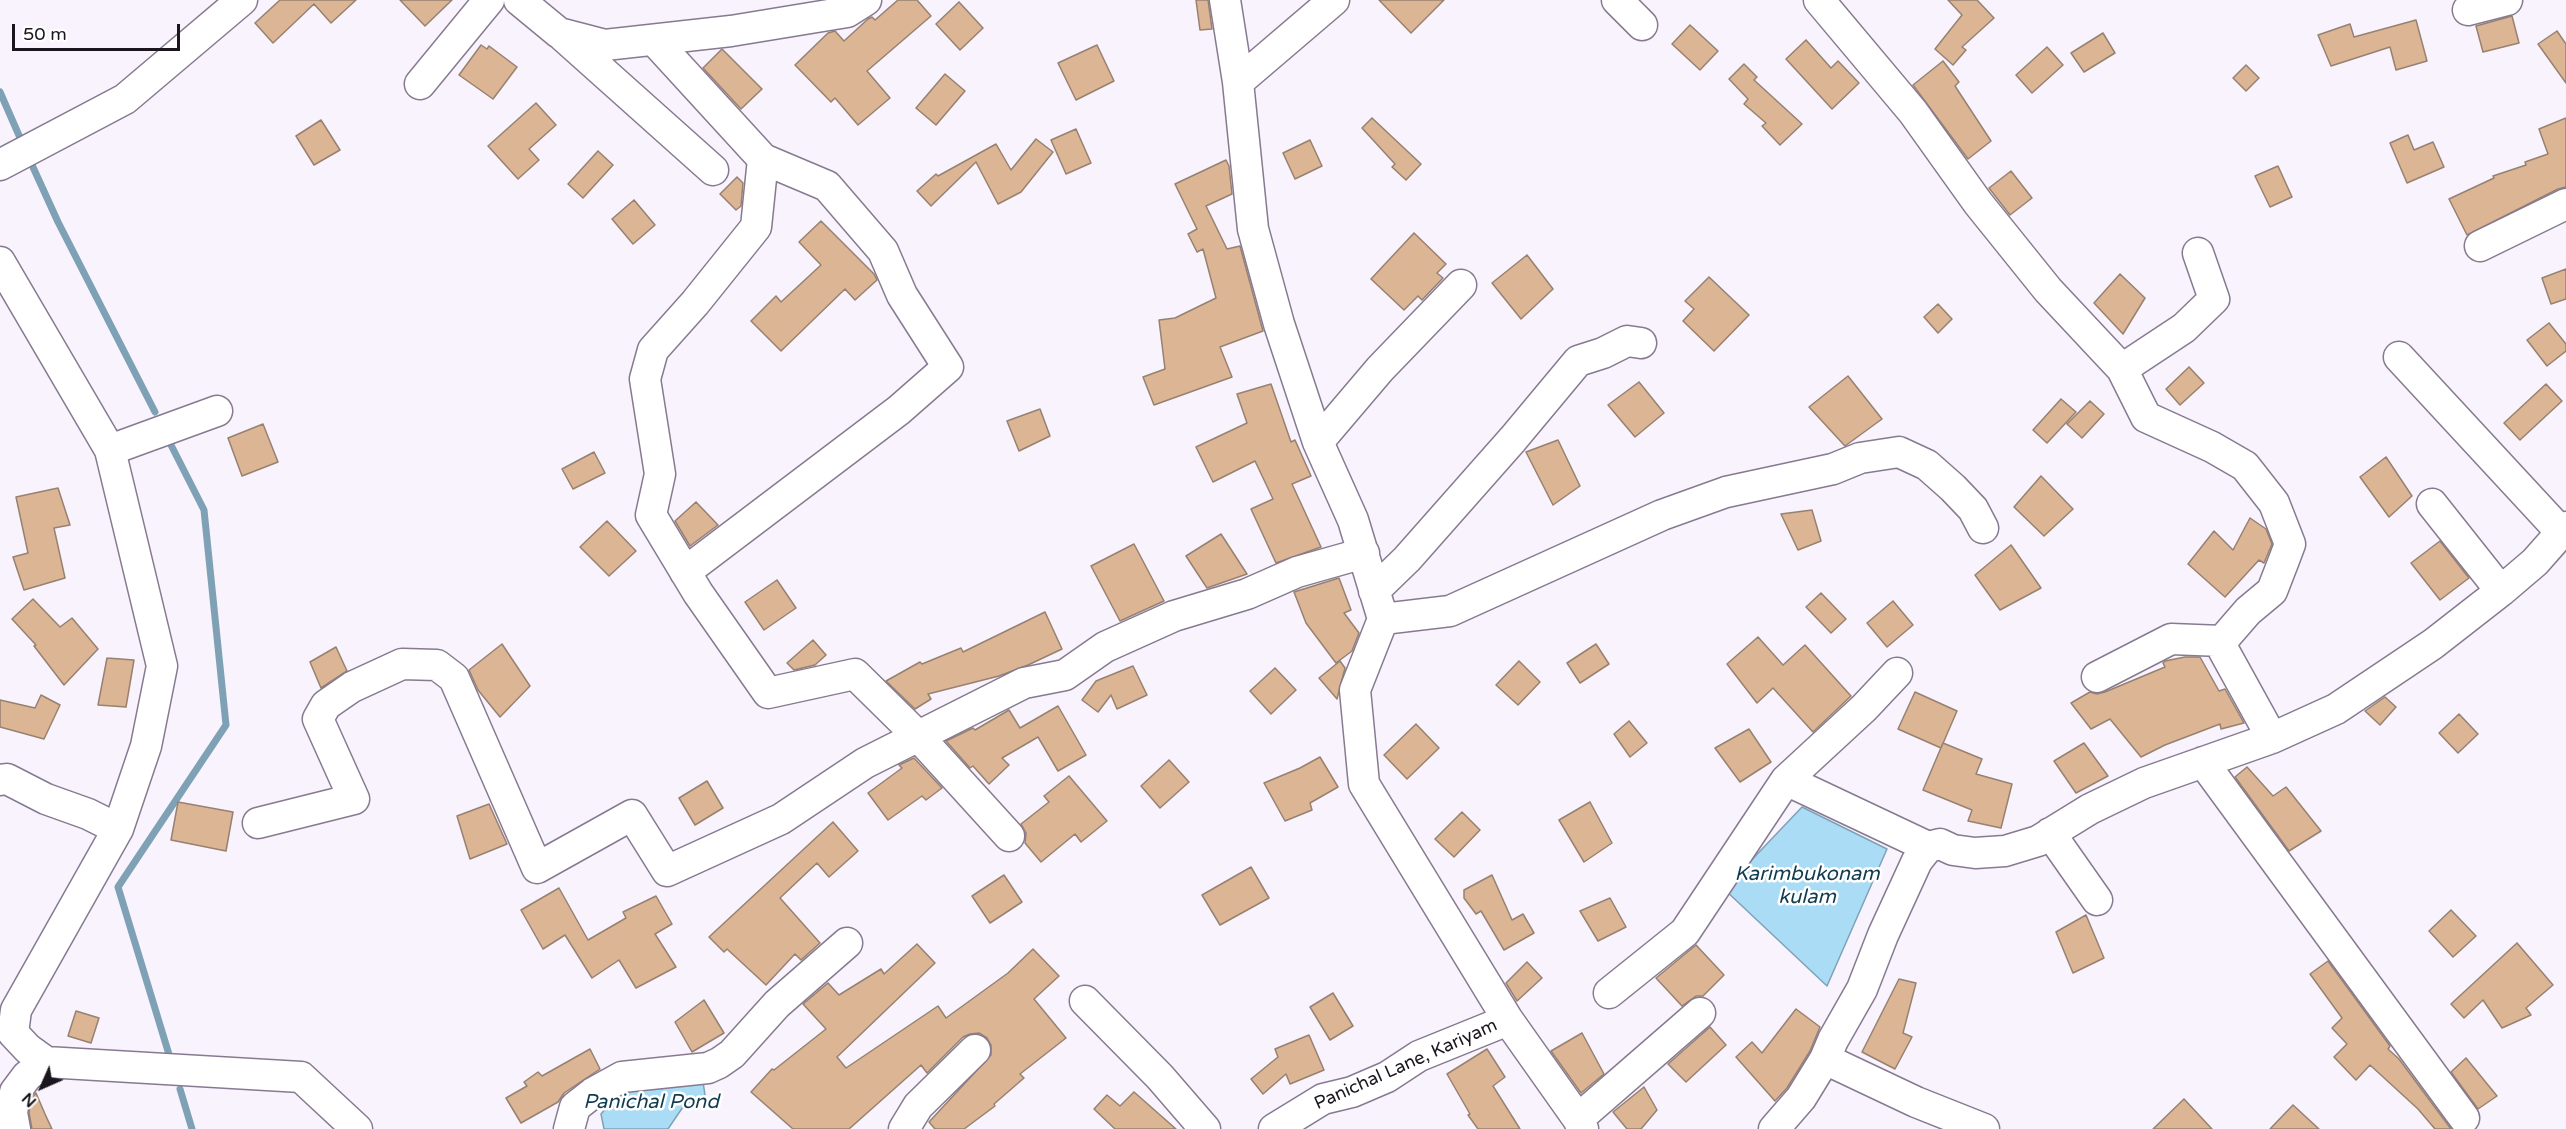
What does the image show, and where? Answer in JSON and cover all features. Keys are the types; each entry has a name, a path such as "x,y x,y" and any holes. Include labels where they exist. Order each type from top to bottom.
{"street":[{"path":"0,165 125,99 242,0"},
{"path":"420,84 489,0"},
{"path":"519,0 713,170"},
{"path":"559,33 604,45 654,40 731,31 848,12 866,0"},
{"path":"1225,0 1238,82 1253,229 1279,324 1318,442 1353,520 1378,605"},
{"path":"1238,82 1334,0"},
{"path":"1617,0 1642,25"},
{"path":"1820,0 1913,112 1978,203 2048,290 2122,369 2146,417 2212,447 2245,466 2274,503 2290,544 2272,591 2247,611 2222,641"},
{"path":"2468,10 2507,0"},
{"path":"654,40 763,159 827,186 883,251 902,296 948,367 899,410 685,572"},
{"path":"763,159 756,228 653,350 645,379 660,474 651,514 685,572 768,693 855,674 918,736 1009,836"},
{"path":"2480,246 2566,204"},
{"path":"2122,369 2184,328 2214,299 2198,253"},
{"path":"0,262 110,450 162,666 146,746 118,829 16,1010 7,1034 46,1062 301,1077 357,1129"},
{"path":"1318,442 1380,369 1461,285"},
{"path":"1641,344 1627,341 1578,361 1407,559 1378,605 1355,690 1364,784 1508,1020 1580,1124 1700,1013"},
{"path":"1774,1129 1802,1098 1825,1059 1833,1040 1862,989 1883,935 1917,861 1928,847 1940,844 1953,850 1975,853 2005,851 2038,841 2090,809 2144,783 2272,738 2336,709 2433,644 2501,591 2535,562 2564,529 2399,357"},
{"path":"110,450 217,411"},
{"path":"1378,605 1450,611 1662,515 1726,492 1833,469 1860,458 1899,452 1927,465 1953,488 1973,509 1983,528"},
{"path":"2432,504 2501,591"},
{"path":"258,824 354,799 318,719 326,705 352,687 402,664 437,665 454,678 537,868 632,815 667,872 781,819 865,763 1024,683 1065,675 1105,647 1174,616 1246,594 1297,572 1364,554"},
{"path":"2097,677 2171,639 2222,641"},
{"path":"2222,641 2224,651 2272,738"},
{"path":"1609,993 1685,932 1786,780 1864,708 1897,673"},
{"path":"2203,762 2464,1118"},
{"path":"0,780 8,779 46,799 88,814 118,829"},
{"path":"1786,780 1928,847"},
{"path":"2050,833 2097,900"},
{"path":"569,1129 575,1107 593,1093 622,1077 708,1068 719,1063 732,1054 777,1004 847,943"},
{"path":"1085,1000 1160,1077 1205,1129"},
{"name":"Panichal Lane, Kariyam","path":"1274,1129 1323,1099 1352,1092 1387,1077 1419,1056 1508,1020"},
{"path":"904,1129 918,1106 975,1050"},
{"path":"1825,1059 1916,1102 1984,1129"},
{"path":"15,1129 12,1113 15,1092 27,1076 46,1062"}],"water":[{"name":"Karimbukonam kulam","path":"1802,807 1887,849 1827,986 1724,889"},
{"name":"Panichal Pond","path":"702,1075 705,1095 685,1104 668,1129 604,1129 601,1114 629,1082"}],"building":[{"path":"280,0 356,0 331,23 314,4 273,43 255,23"},
{"path":"400,0 452,0 425,26"},
{"path":"898,0 917,0 931,16 867,71 890,98 858,125 835,98 831,102 795,65 828,33 835,31 844,41 868,19 872,17 875,20"},
{"path":"1196,0 1208,0 1212,29 1200,30"},
{"path":"1379,0 1444,0 1411,33"},
{"path":"1948,0 1977,0 1994,18 1962,47 1966,50 1953,65 1935,49 1962,15"},
{"path":"959,2 983,28 960,50 936,24"},
{"path":"2512,16 2519,43 2483,52 2476,26"},
{"path":"2416,20 2427,61 2396,70 2390,47 2331,66 2318,35 2350,24 2354,37"},
{"path":"1690,25 1718,51 1700,70 1672,44"},
{"path":"2557,31 2566,44 2566,83 2538,44"},
{"path":"2103,33 2115,53 2084,72 2071,53"},
{"path":"1806,40 1831,68 1838,61 1859,83 1832,109 1786,59"},
{"path":"481,45 487,49 489,46 517,67 493,99 459,75"},
{"path":"1097,45 1114,81 1076,100 1058,63"},
{"path":"2047,47 2063,65 2032,93 2016,75"},
{"path":"722,49 762,89 741,109 703,68"},
{"path":"1943,61 1959,82 1955,86 1991,141 1968,159 1913,85"},
{"path":"1744,64 1757,77 1754,80 1802,124 1780,145 1762,126 1766,123 1744,104 1748,99 1729,79"},
{"path":"2246,65 2259,78 2246,91 2233,78"},
{"path":"945,74 965,91 936,125 916,108"},
{"path":"536,103 556,125 529,149 539,160 518,179 488,146"},
{"path":"1372,118 1421,164 1406,180 1392,167 1395,164 1362,128"},
{"path":"2566,118 2566,187 2467,235 2449,199 2494,178 2493,176 2526,165 2525,162 2548,154 2539,129"},
{"path":"321,120 340,150 314,165 296,136"},
{"path":"1076,129 1091,163 1066,174 1051,140"},
{"path":"2408,135 2414,150 2433,142 2444,167 2407,183 2390,143"},
{"path":"1036,139 1053,152 1021,192 998,204 976,162 931,206 917,191 936,174 938,176 996,144 1011,170"},
{"path":"1310,140 1322,166 1295,179 1283,153"},
{"path":"598,151 613,165 583,198 568,184"},
{"path":"1226,160 1229,166 1232,194 1206,206 1227,249 1240,246 1263,331 1220,347 1232,377 1154,405 1143,377 1165,369 1159,320 1175,318 1216,298 1203,249 1197,252 1188,234 1197,229 1175,184"},
{"path":"2278,166 2292,197 2270,207 2255,176"},
{"path":"2011,171 2032,198 2010,215 1989,188"},
{"path":"737,177 743,183 741,206 736,210 720,194"},
{"path":"634,200 655,225 633,244 612,219"},
{"path":"821,221 874,274 877,280 855,300 845,289 781,351 751,321 776,296 781,302 821,265 799,242"},
{"path":"1414,233 1446,264 1437,273 1443,278 1422,300 1418,296 1404,310 1371,279"},
{"path":"1527,255 1553,289 1521,319 1492,283"},
{"path":"2566,269 2566,299 2551,304 2542,278"},
{"path":"2120,274 2145,298 2123,334 2094,303"},
{"path":"1709,277 1749,315 1714,351 1683,321 1694,309 1685,301"},
{"path":"1938,304 1952,319 1938,333 1924,317"},
{"path":"2549,323 2566,344 2566,351 2547,366 2527,340"},
{"path":"2189,367 2204,383 2180,405 2166,389"},
{"path":"1848,376 1882,419 1845,446 1809,407"},
{"path":"1639,382 1664,413 1635,437 1608,405"},
{"path":"1271,384 1291,442 1295,440 1311,476 1292,484 1321,547 1276,563 1251,509 1273,499 1255,461 1213,482 1196,447 1247,423 1237,394"},
{"path":"2546,384 2562,401 2520,440 2504,423"},
{"path":"2061,399 2076,412 2047,443 2033,430"},
{"path":"2090,401 2104,414 2082,438 2067,424"},
{"path":"1040,409 1050,436 1019,451 1007,421"},
{"path":"263,424 278,462 242,476 228,438"},
{"path":"1558,440 1580,486 1553,505 1526,452"},
{"path":"594,452 605,473 573,489 562,469"},
{"path":"2386,457 2412,496 2389,517 2360,477"},
{"path":"2041,476 2073,509 2044,536 2014,507"},
{"path":"58,488 70,525 54,528 65,578 24,590 13,557 28,553 16,497"},
{"path":"696,502 718,525 690,546 675,521"},
{"path":"1812,510 1821,541 1798,550 1781,514"},
{"path":"2250,518 2266,529 2272,544 2264,563 2259,560 2225,597 2188,564 2214,531 2233,550"},
{"path":"607,521 636,551 609,576 580,547"},
{"path":"1221,534 1247,574 1207,588 1186,556"},
{"path":"2440,541 2469,578 2440,600 2411,563"},
{"path":"1134,544 1164,601 1120,621 1091,566"},
{"path":"2011,545 2041,588 2000,610 1975,575"},
{"path":"1339,578 1351,610 1344,613 1359,633 1352,651 1336,663 1306,623 1294,592"},
{"path":"777,580 796,608 764,630 745,602"},
{"path":"1821,593 1846,619 1831,633 1806,607"},
{"path":"33,599 60,627 72,618 98,649 64,685 34,646 36,645 12,619"},
{"path":"1893,601 1913,625 1887,647 1867,623"},
{"path":"1045,612 1062,649 1028,665 999,676 928,694 931,699 915,709 886,681 920,662 922,664 961,648 963,652"},
{"path":"1758,637 1783,665 1805,645 1851,696 1813,732 1773,688 1757,703 1727,664"},
{"path":"813,640 826,655 815,665 794,670 787,663"},
{"path":"502,644 530,686 500,717 478,690 469,670"},
{"path":"1596,644 1609,664 1580,683 1567,663"},
{"path":"336,647 347,671 321,688 310,662"},
{"path":"2200,657 2219,691 2225,689 2244,723 2221,729 2220,724 2165,745 2141,757 2110,719 2091,729 2071,703 2090,692 2097,694 2105,692 2165,667 2163,663 2165,661"},
{"path":"107,658 134,660 126,707 98,705"},
{"path":"1340,661 1345,668 1337,699 1319,678"},
{"path":"1519,661 1540,682 1518,705 1496,685"},
{"path":"1133,666 1147,695 1117,709 1111,695 1098,712 1082,700 1096,681"},
{"path":"1275,668 1296,690 1271,714 1250,691"},
{"path":"1915,692 1957,711 1941,748 1898,729"},
{"path":"41,695 60,705 44,739 0,727 0,700 35,708"},
{"path":"2385,697 2396,707 2380,725 2365,711"},
{"path":"1058,706 1086,755 1058,771 1038,737 1002,758 1009,765 989,784 973,766 970,768 946,741 973,728 975,730 1009,710 1020,728"},
{"path":"2459,714 2478,734 2458,753 2439,733"},
{"path":"1629,721 1647,743 1630,757 1614,734"},
{"path":"1416,724 1439,748 1407,779 1384,755"},
{"path":"1749,729 1771,762 1740,782 1715,748"},
{"path":"1943,743 1982,759 1976,774 2012,784 2001,828 1968,821 1972,810 1923,790"},
{"path":"2084,743 2108,776 2076,793 2054,761"},
{"path":"1320,757 1338,787 1310,803 1312,810 1285,821 1264,783"},
{"path":"914,758 942,788 926,800 922,796 888,820 868,793 902,768 899,765"},
{"path":"1169,760 1189,782 1160,808 1141,786"},
{"path":"2247,767 2273,796 2286,787 2321,831 2289,851 2235,777"},
{"path":"1069,776 1107,821 1081,842 1075,834 1041,862 1025,843 1026,833 1021,824 1049,802 1044,796"},
{"path":"707,781 723,808 695,825 679,798"},
{"path":"178,802 233,812 226,851 171,840"},
{"path":"1590,802 1612,843 1584,862 1559,820"},
{"path":"489,804 507,844 470,859 457,816"},
{"path":"1462,812 1480,830 1454,857 1435,839"},
{"path":"833,822 858,851 829,877 817,863 780,898 820,943 801,960 795,954 766,985 727,949 724,952 709,937"},
{"path":"1251,867 1269,898 1220,925 1202,895"},
{"path":"1004,875 1022,902 990,923 972,896"},
{"path":"1492,875 1512,920 1523,914 1534,933 1504,950 1481,911 1476,914 1464,898 1464,890"},
{"path":"559,888 588,940 626,918 623,912 656,896 672,924 655,934 676,967 636,988 619,960 592,978 565,935 543,949 521,910"},
{"path":"1610,898 1626,927 1598,941 1580,911"},
{"path":"2451,910 2476,936 2453,957 2429,931"},
{"path":"2086,915 2104,958 2073,973 2056,932"},
{"path":"2517,943 2553,985 2526,1008 2531,1015 2502,1028 2483,1000 2464,1018 2451,1004"},
{"path":"917,944 935,963 837,1057 846,1068 938,1006 946,1018 1008,973 1033,949 1059,976 1034,999 1066,1038 1020,1074 1024,1078 994,1104 995,1106 964,1129 935,1129 929,1122 991,1055 991,1045 987,1038 979,1033 963,1037 927,1073 921,1065 849,1129 793,1129 751,1092 772,1069 774,1070 826,1029 803,1004 828,983 839,995 881,969 884,974"},
{"path":"1696,945 1724,975 1703,996 1696,996 1682,1006 1656,978"},
{"path":"2328,961 2390,1046 2388,1049 2399,1059 2451,1129 2435,1129 2418,1109 2370,1065 2356,1080 2334,1057 2347,1044 2332,1028 2342,1018 2310,974"},
{"path":"1527,962 1542,978 1517,1001 1506,983"},
{"path":"1899,979 1916,983 1903,1033 1912,1037 1895,1069 1862,1052"},
{"path":"1333,993 1353,1026 1330,1040 1310,1007"},
{"path":"704,1000 724,1033 692,1052 675,1022"},
{"path":"1796,1009 1820,1027 1810,1051 1787,1088 1775,1101 1736,1057 1752,1042 1762,1053"},
{"path":"76,1011 99,1018 91,1043 68,1036"},
{"path":"1710,1027 1726,1045 1686,1082 1668,1064"},
{"path":"1582,1033 1604,1074 1581,1093 1551,1051"},
{"path":"1309,1035 1324,1070 1290,1084 1286,1074 1263,1094 1251,1079 1278,1057 1275,1049"},
{"path":"590,1049 600,1069 564,1093 558,1102 521,1123 506,1098 527,1086 524,1082 538,1072 542,1076"},
{"path":"1487,1049 1505,1077 1493,1086 1520,1129 1478,1129 1468,1115 1470,1114 1447,1074"},
{"path":"2466,1058 2497,1096 2478,1109 2451,1072"},
{"path":"1644,1087 1657,1110 1641,1129 1627,1129 1613,1112"},
{"path":"1134,1092 1176,1129 1115,1129 1094,1109 1107,1095 1120,1106"},
{"path":"36,1093 52,1129 32,1129 29,1113 31,1099"},
{"path":"2184,1099 2212,1129 2153,1129"},
{"path":"2293,1105 2319,1129 2270,1129"}],"waterway":[{"path":"0,92 21,140"},
{"path":"32,165 58,222 155,412"},
{"path":"171,445 204,510 226,725 118,887 171,1061"},
{"path":"180,1089 192,1129"}]}
